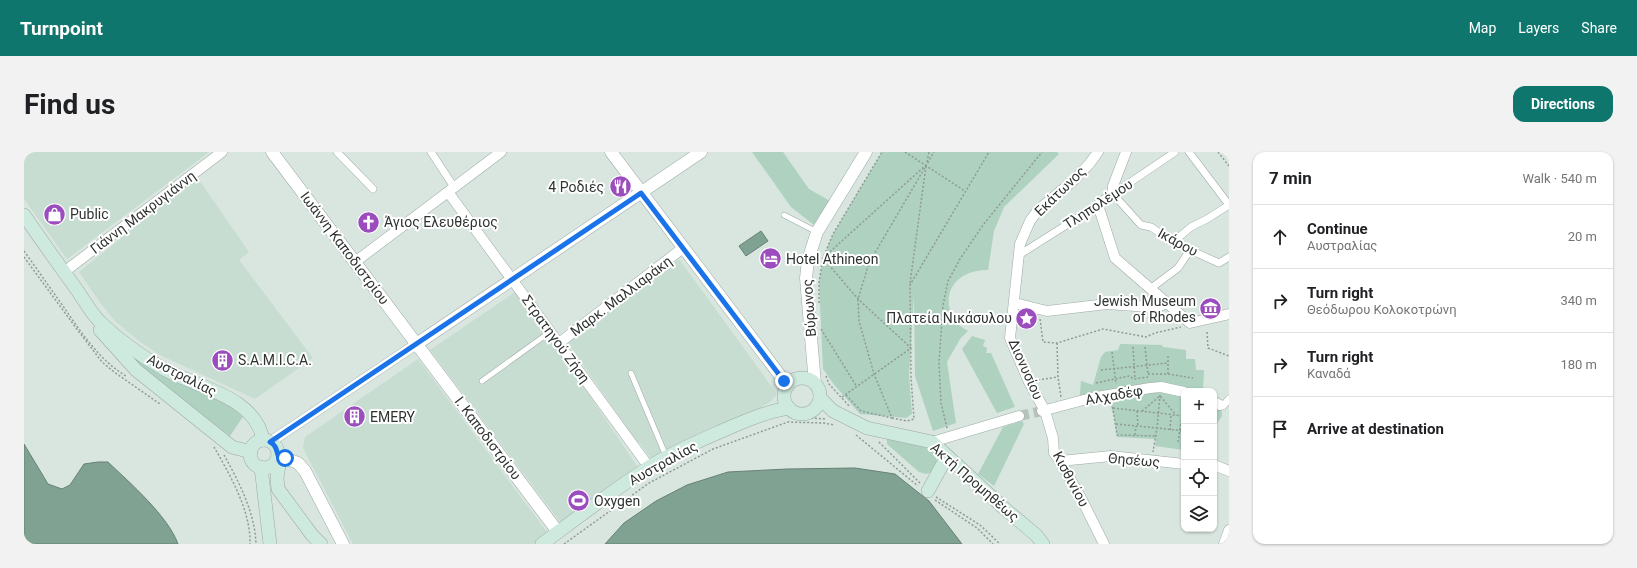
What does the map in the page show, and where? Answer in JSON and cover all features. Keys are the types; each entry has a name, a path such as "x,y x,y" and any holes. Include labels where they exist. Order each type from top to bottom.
{"main road":[{"name":"Αυστραλίας","path":"24,215 99,321 121,340 165,369 244,408 258,424 267,441 277,449 279,458"},
{"name":"Αυστραλίας","path":"24,222 94,323 127,362 232,447 250,452"},
{"path":"802,378 820,380 818,403 805,414 793,412 788,402 793,381 802,378"},
{"name":"Αυστραλίας","path":"542,544 561,538 649,467 667,457 788,402"},
{"name":"Ακτή Προμηθέως","path":"818,403 831,415 867,428 932,442 1005,509 1036,535 1043,544"},
{"path":"267,441 256,443 250,452 254,464 261,467 270,466 279,458"},
{"path":"927,492 947,456"},
{"path":"279,458 277,476 278,489 312,535 321,544"},
{"path":"261,467 270,544"}],"street":[{"name":"Γιάννη Μακρυγιάννη","path":"64,272 222,152"},
{"name":"Ιωάννη Καποδιστρίου","path":"272,152 418,343"},
{"path":"337,152 372,189"},
{"path":"431,152 451,190"},
{"path":"355,262 501,152"},
{"path":"611,152 683,248 788,402"},
{"path":"267,441 418,343 701,152"},
{"name":"Βύρωνος","path":"820,380 806,278 808,260 818,232 866,152"},
{"name":"Εκάτωνος","path":"1014,303 1020,244 1025,231 1038,210 1074,180 1098,152"},
{"path":"1113,194 1113,186 1126,152"},
{"name":"Τληπολέμου","path":"1019,255 1098,205 1176,152"},
{"path":"1173,242 1191,227 1229,205 1189,152"},
{"name":"Στρατηγού Ζήση","path":"451,190 512,280 649,467"},
{"name":"Ικάρου","path":"1113,194 1141,225 1151,227 1173,242 1220,263 1229,257"},
{"path":"1098,205 1115,258 1190,323 1229,314"},
{"name":"Μαρκ. Μαλλιαράκη","path":"559,343 683,248"},
{"path":"1150,289 1178,268 1190,250"},
{"path":"1014,303 1047,311 1107,304 1150,307 1160,306 1167,303"},
{"name":"Διονυσίου","path":"1014,303 1010,338 1029,382 1044,411"},
{"name":"Ι. Καποδιστρίου","path":"418,343 561,538"},
{"name":"Αλχαδέφ","path":"1044,411 1091,398 1150,388 1160,392 1181,392"},
{"name":"Κισθινίου","path":"1044,411 1053,438 1054,454 1060,461 1082,500 1104,544"},
{"path":"932,442 1019,416"},
{"name":"Θησέως","path":"1060,461 1111,456 1181,464"},
{"path":"279,458 294,461 305,471 343,544"},
{"path":"1217,466 1229,471"},
{"path":"1224,544 1229,530"}],"lane":[{"path":"784,215 818,232"},
{"path":"482,381 550,332"},
{"path":"631,373 667,457"}],"path":[{"path":"819,305 819,282 823,258 833,234 882,152"},
{"path":"906,152 965,191"},
{"path":"846,395 861,411 907,421 914,418 909,311 910,285 929,152"},
{"path":"892,418 874,374 859,321 858,299 869,263 934,152"},
{"path":"910,285 965,191 990,152"},
{"path":"952,436 946,426 941,403 939,363 942,313 948,281 960,259 983,225 1042,152"},
{"path":"1218,152 1229,166"},
{"path":"823,258 926,165"},
{"path":"24,251 99,354 126,376"},
{"path":"24,257 102,362 119,376 161,405"},
{"path":"823,258 858,299 911,348"},
{"path":"1040,310 1042,342 1057,343 1102,329 1146,338 1155,333 1176,329 1190,323"},
{"path":"820,334 820,327 857,387"},
{"path":"1207,332 1208,348 1229,356"},
{"path":"1057,343 1058,377 1062,406"},
{"path":"1133,347 1135,379"},
{"path":"1145,347 1150,388"},
{"path":"842,397 911,348"},
{"path":"1112,352 1115,379 1113,408 1117,435 1157,436"},
{"path":"1168,355 1168,374"},
{"path":"1101,370 1168,363"},
{"path":"1148,374 1168,374 1193,378"},
{"path":"1096,383 1129,376 1135,379 1148,377"},
{"path":"1029,382 1058,377"},
{"path":"820,380 829,384 853,410"},
{"path":"1141,411 1160,392"},
{"path":"1151,461 1157,436 1160,392"},
{"path":"1160,392 1176,415"},
{"path":"788,402 831,415"},
{"path":"1113,408 1181,416"},
{"path":"1135,435 1137,426 1137,411"},
{"path":"1170,430 1171,415"},
{"path":"561,538 649,483 713,449 788,422 836,425"},
{"path":"1115,424 1180,431"},
{"path":"1178,442 1181,424"},
{"path":"852,432 927,492 978,528 993,544"},
{"path":"212,444 224,464 242,504 250,528 250,544"},
{"path":"224,455 242,492 255,525 256,544"}],"shaded area":[{"path":"24,152 209,152 67,259 24,199"},
{"path":"752,152 783,152 809,189 830,201 814,225 791,207"},
{"path":"882,152 1057,152 1059,154 1004,207 994,231 988,270 980,270 966,275 953,285 950,292 949,307 956,321 961,327 968,331 960,339 947,362 956,423 933,431 915,376 914,295 909,375 912,414 906,418 860,414 835,386 823,369 819,282 823,258 833,234"},
{"path":"197,177 249,252 239,260 313,358 255,399 160,355 139,341 116,322 101,304 79,272"},
{"path":"761,231 768,241 746,256 739,246"},
{"path":"679,259 777,394 770,402 760,408 652,460 639,442 638,443 567,342"},
{"path":"518,290 641,472 564,527 430,350"},
{"path":"972,336 985,340 983,346 987,348 986,353 991,353 1015,407 997,413 962,349"},
{"path":"1120,344 1162,345 1163,347 1186,350 1186,359 1195,359 1196,370 1204,370 1203,388 1181,388 1181,450 1155,446 1156,439 1117,437 1114,417 1109,400 1079,405 1081,381 1093,385 1101,357 1105,352 1118,350"},
{"path":"125,348 168,374 244,415 230,436 142,368"},
{"path":"418,359 550,536 538,544 353,544 303,448 305,437"},
{"path":"1217,401 1221,403 1222,416 1217,424"},
{"path":"1022,421 1024,424 994,486 978,474 1003,427"},
{"path":"887,438 923,446 929,450 937,461 932,472 926,474 919,472 887,444"},
{"path":"24,444 48,484 62,489 70,485 84,464 108,462 148,500 166,522 178,544 24,544"},
{"path":"855,468 895,474 929,501 962,544 605,544 624,523 656,501 687,485 728,472"}],"tunnel":[{"path":"1019,416 1042,411"}],"place":[{"name":"4 Ροδιές","path":"620,187"},
{"name":"Public","path":"54,214"},
{"name":"Άγιος Ελευθέριος","path":"368,222"},
{"name":"Hotel Athineon","path":"771,259"},
{"name":"Jewish Museum of Rhodes","path":"1211,309"},
{"name":"Πλατεία Νικάσυλου","path":"1027,318"},
{"name":"S.A.M.I.C.A.","path":"222,360"},
{"name":"EMERY","path":"354,417"},
{"name":"Oxygen","path":"579,501"}],"route":[{"path":"285,458 280,460 277,449 270,442 641,193 784,381"}]}
